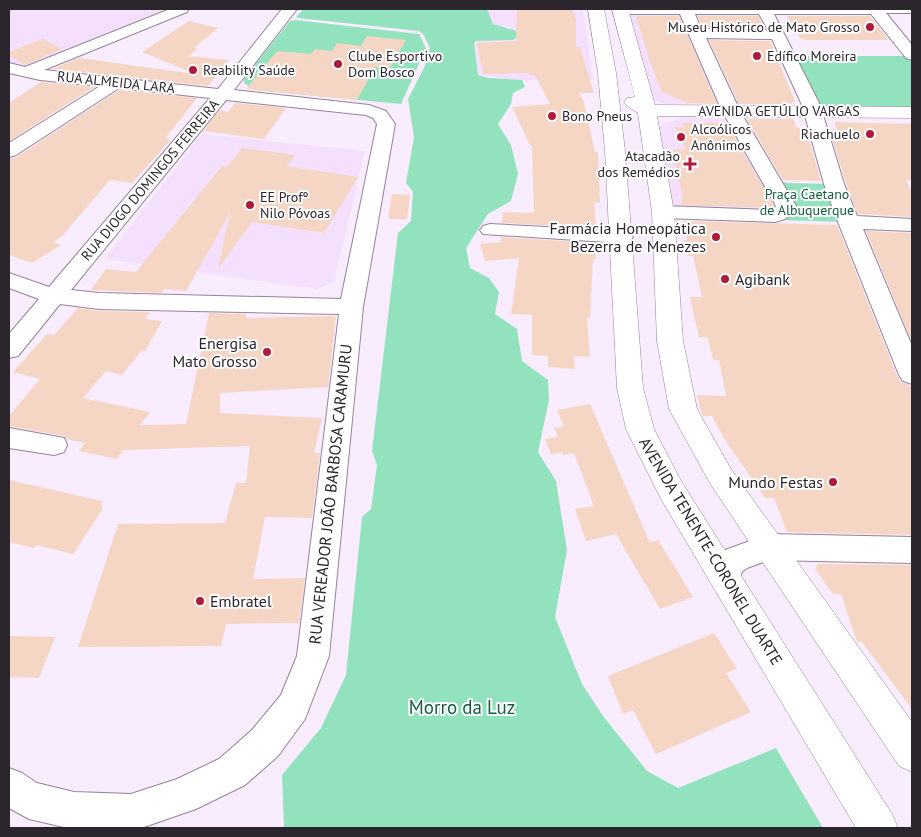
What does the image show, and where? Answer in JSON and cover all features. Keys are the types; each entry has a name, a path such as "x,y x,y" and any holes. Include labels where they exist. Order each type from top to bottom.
{"main road":[{"name":"AVENIDA TENENTE-CORONEL DUARTE","path":"596,9 607,72 622,237 633,412 641,437 671,490 878,828"},
{"path":"620,10 647,110 661,201 670,341 683,409 721,478 912,753"},
{"path":"607,72 619,78 634,103 647,110"},
{"name":"AVENIDA GETÚLIO VARGAS","path":"647,110 912,112"},
{"path":"613,141 640,146 646,176 661,201"}],"street":[{"path":"14,73 182,9"},
{"name":"RUA DIOGO DOMINGOS FERREIRA","path":"9,350 223,93 290,9"},
{"path":"620,10 912,9"},
{"path":"661,201 768,216 780,215 785,211 785,204 732,111 685,10"},
{"path":"764,10 778,35 813,112 834,184 848,222 912,375"},
{"path":"875,10 912,55"},
{"path":"695,33 778,35"},
{"name":"RUA ALMEIDA LARA","path":"14,73 223,93"},
{"path":"9,151 118,82"},
{"name":"RUA VEREADOR JOÃO BARBOSA CARAMURU","path":"9,786 29,800 74,811 131,813 183,796 232,772 265,743 293,707 313,656 351,307 386,124 377,112 370,110 223,93"},
{"path":"848,222 912,225"},
{"path":"11,283 53,296 99,301 351,307"},
{"path":"9,438 54,445"},
{"path":"725,578 730,564 736,559 769,547 912,550"}],"lane":[{"path":"490,230 622,237"}],"shaded area":[{"path":"9,9 174,9 22,69 9,63"},
{"path":"487,9 583,9 593,80 513,80 478,75 474,43 512,28 493,24"},
{"path":"623,12 682,12 719,106 671,106 654,100 647,95"},
{"path":"689,12 754,12 765,32 697,32"},
{"path":"721,115 779,207 774,211 666,210 657,128 665,123 682,118"},
{"name":"EE Profº Nilo Póvoas","path":"202,134 365,151 334,282 317,289 105,259"}],"green space":[{"name":"Morro da Luz","path":"304,9 487,9 493,24 517,31 517,37 513,40 476,41 474,43 478,75 488,78 522,80 525,87 513,93 511,104 498,124 511,145 518,174 511,201 488,214 466,248 470,268 489,278 499,292 495,314 517,329 522,361 548,380 549,400 538,452 556,481 567,550 555,617 582,684 603,716 647,771 678,788 776,748 823,828 284,828 282,775 321,728 346,675 362,517 371,509 377,465 372,451 398,233 411,221 413,192 406,183 414,137 408,99 424,68 430,48 423,34 419,31 296,17"},
{"name":"Clube Esportivo Dom Bosco","path":"290,21 419,34 426,48 401,104 255,90 244,83 244,79"},
{"path":"793,56 910,56 912,59 912,109 816,107"},
{"name":"Praça Caetano de Albuquerque","path":"775,180 788,183 834,184 848,222 777,220 780,215"}],"building":[{"path":"517,9 572,9 576,19 576,47 580,47 594,93 579,93 584,102 595,152 598,152 600,203 594,202 596,228 502,223 503,212 534,213 532,145 530,145 512,107 550,104 535,75 530,75 529,73 483,74 477,43 516,41"},
{"path":"636,16 679,16 717,104 688,103 662,92 650,62"},
{"path":"698,16 758,16 765,28 702,27"},
{"path":"787,16 870,16 889,40 806,40 800,38"},
{"path":"189,21 218,28 194,48 198,49 188,56 229,60 208,86 52,69 79,58 188,73 188,71 142,52"},
{"path":"367,36 406,40 389,69 375,67 357,100 246,89 277,51 311,54 315,49 332,51 337,43 361,46"},
{"path":"43,39 62,49 25,65 9,55 9,52"},
{"path":"709,40 770,41 795,101 790,104 739,104"},
{"path":"41,82 94,87 9,141 9,103"},
{"path":"119,90 197,98 166,137 170,141 132,183 110,180 62,236 53,242 61,245 32,263 9,255 9,159 17,157"},
{"path":"235,103 286,108 264,139 203,131 220,110 228,112"},
{"path":"747,119 793,119 797,128 806,128 821,181 783,180"},
{"path":"834,122 912,124 912,180 906,180 912,193 912,217 858,214 829,129 837,130"},
{"path":"683,123 726,123 774,206 772,208 681,205 682,192 672,150 685,149 675,127 684,127"},
{"path":"242,148 295,155 287,166 358,177 324,233 252,222 218,269 230,213 186,291 164,289 161,293 91,290 106,269 136,272 222,166 227,167"},
{"path":"392,194 410,195 407,219 388,219"},
{"path":"683,221 837,225 897,376 902,383 912,386 912,535 787,532 774,498 765,498 725,440 712,416 703,416 701,412 697,395 726,396 719,360 713,360 708,338 699,337 690,297 702,297 693,256 688,256 684,240 687,240"},
{"path":"866,231 912,233 912,342"},
{"path":"501,237 595,243 596,259 593,259 590,318 587,318 590,357 574,356 575,369 548,367 548,356 532,355 532,315 511,314 519,258 485,261 480,244 501,242"},
{"path":"78,308 99,311 150,312 145,319 162,321 145,351 142,350 122,375 106,371 83,398 150,412 140,425 186,424 209,313 246,314 246,318 336,316 328,387 220,393 220,413 322,418 314,453 320,453 312,518 265,517 253,579 305,578 299,623 226,624 221,646 78,647 118,524 225,523 236,483 246,483 250,446 123,450 117,459 79,451 85,443 67,439 64,436 9,426 9,416 40,379 13,372 47,334 54,335"},
{"path":"590,404 650,543 658,540 693,597 660,609 616,534 586,541 575,509 594,506 574,453 563,455 562,452 551,454 545,439 558,437 554,428 564,427 557,410"},
{"path":"9,480 102,501 102,510 73,554 36,545 34,548 9,542"},
{"path":"818,564 912,565 912,709 862,642 857,642 841,594 833,594 815,569"},
{"path":"714,633 737,669 726,673 751,712 656,754 633,710 623,714 608,676"},
{"path":"9,636 55,637 39,678 9,677"}],"place":[{"name":"Museu Histórico de Mato Grosso","path":"870,27"},
{"name":"Edífico Moreira","path":"757,56"},
{"name":"Clube Esportivo Dom Bosco","path":"338,64"},
{"name":"Reability Saúde","path":"193,70"},
{"name":"Bono Pneus","path":"552,116"},
{"name":"Riachuelo","path":"870,134"},
{"name":"Alcoólicos Anônimos","path":"681,137"},
{"name":"Atacadão dos Remédios","path":"690,164"},
{"name":"EE Profº Nilo Póvoas","path":"250,205"},
{"name":"Farmácia Homeopática Bezerra de Menezes","path":"716,237"},
{"name":"Agibank","path":"725,279"},
{"name":"Energisa Mato Grosso","path":"267,352"},
{"name":"Mundo Festas","path":"833,482"},
{"name":"Embratel","path":"200,601"}]}
